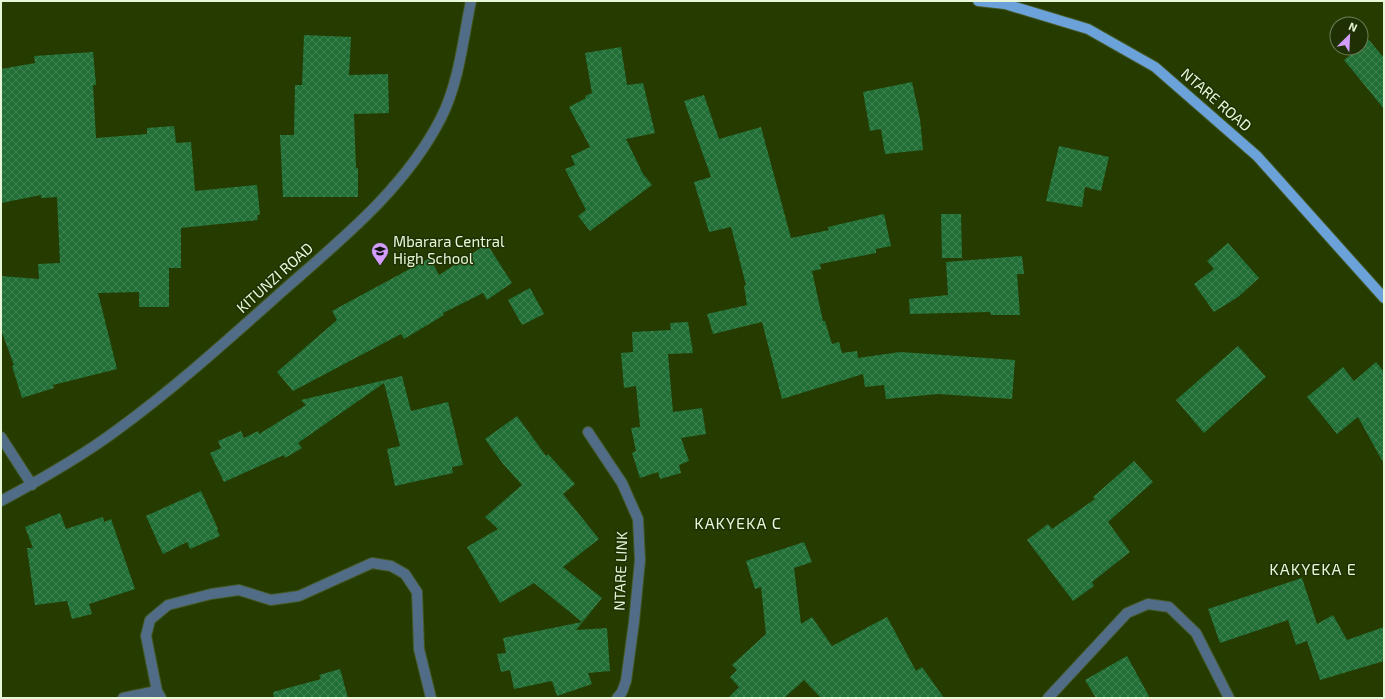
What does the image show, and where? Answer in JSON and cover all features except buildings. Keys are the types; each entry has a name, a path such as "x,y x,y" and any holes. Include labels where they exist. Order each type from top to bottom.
{"main road":[{"name":"NTARE ROAD","path":"978,1 1005,4 1088,29 1156,67 1257,156 1384,298"}],"street":[{"name":"KITUNZI ROAD","path":"1,501 32,485 116,431 184,378 324,255 394,187 441,118 453,88 471,1"},
{"name":"NTARE LINK","path":"588,432 622,483 638,519 640,560 634,622 626,681 622,692 617,698"},
{"path":"1,437 32,485"},
{"path":"123,698 159,694 146,636 150,620 168,606 211,594 239,590 271,600 299,596 372,563 391,566 405,574 417,592 419,649 431,698"},
{"path":"1048,698 1127,614 1148,604 1169,607 1196,633 1229,698"}],"place":[{"name":"Mbarara Central High School","path":"380,266"}],"district":[{"name":"KAKYEKA C","path":"738,523"},
{"name":"KAKYEKA E","path":"1313,569"}]}
